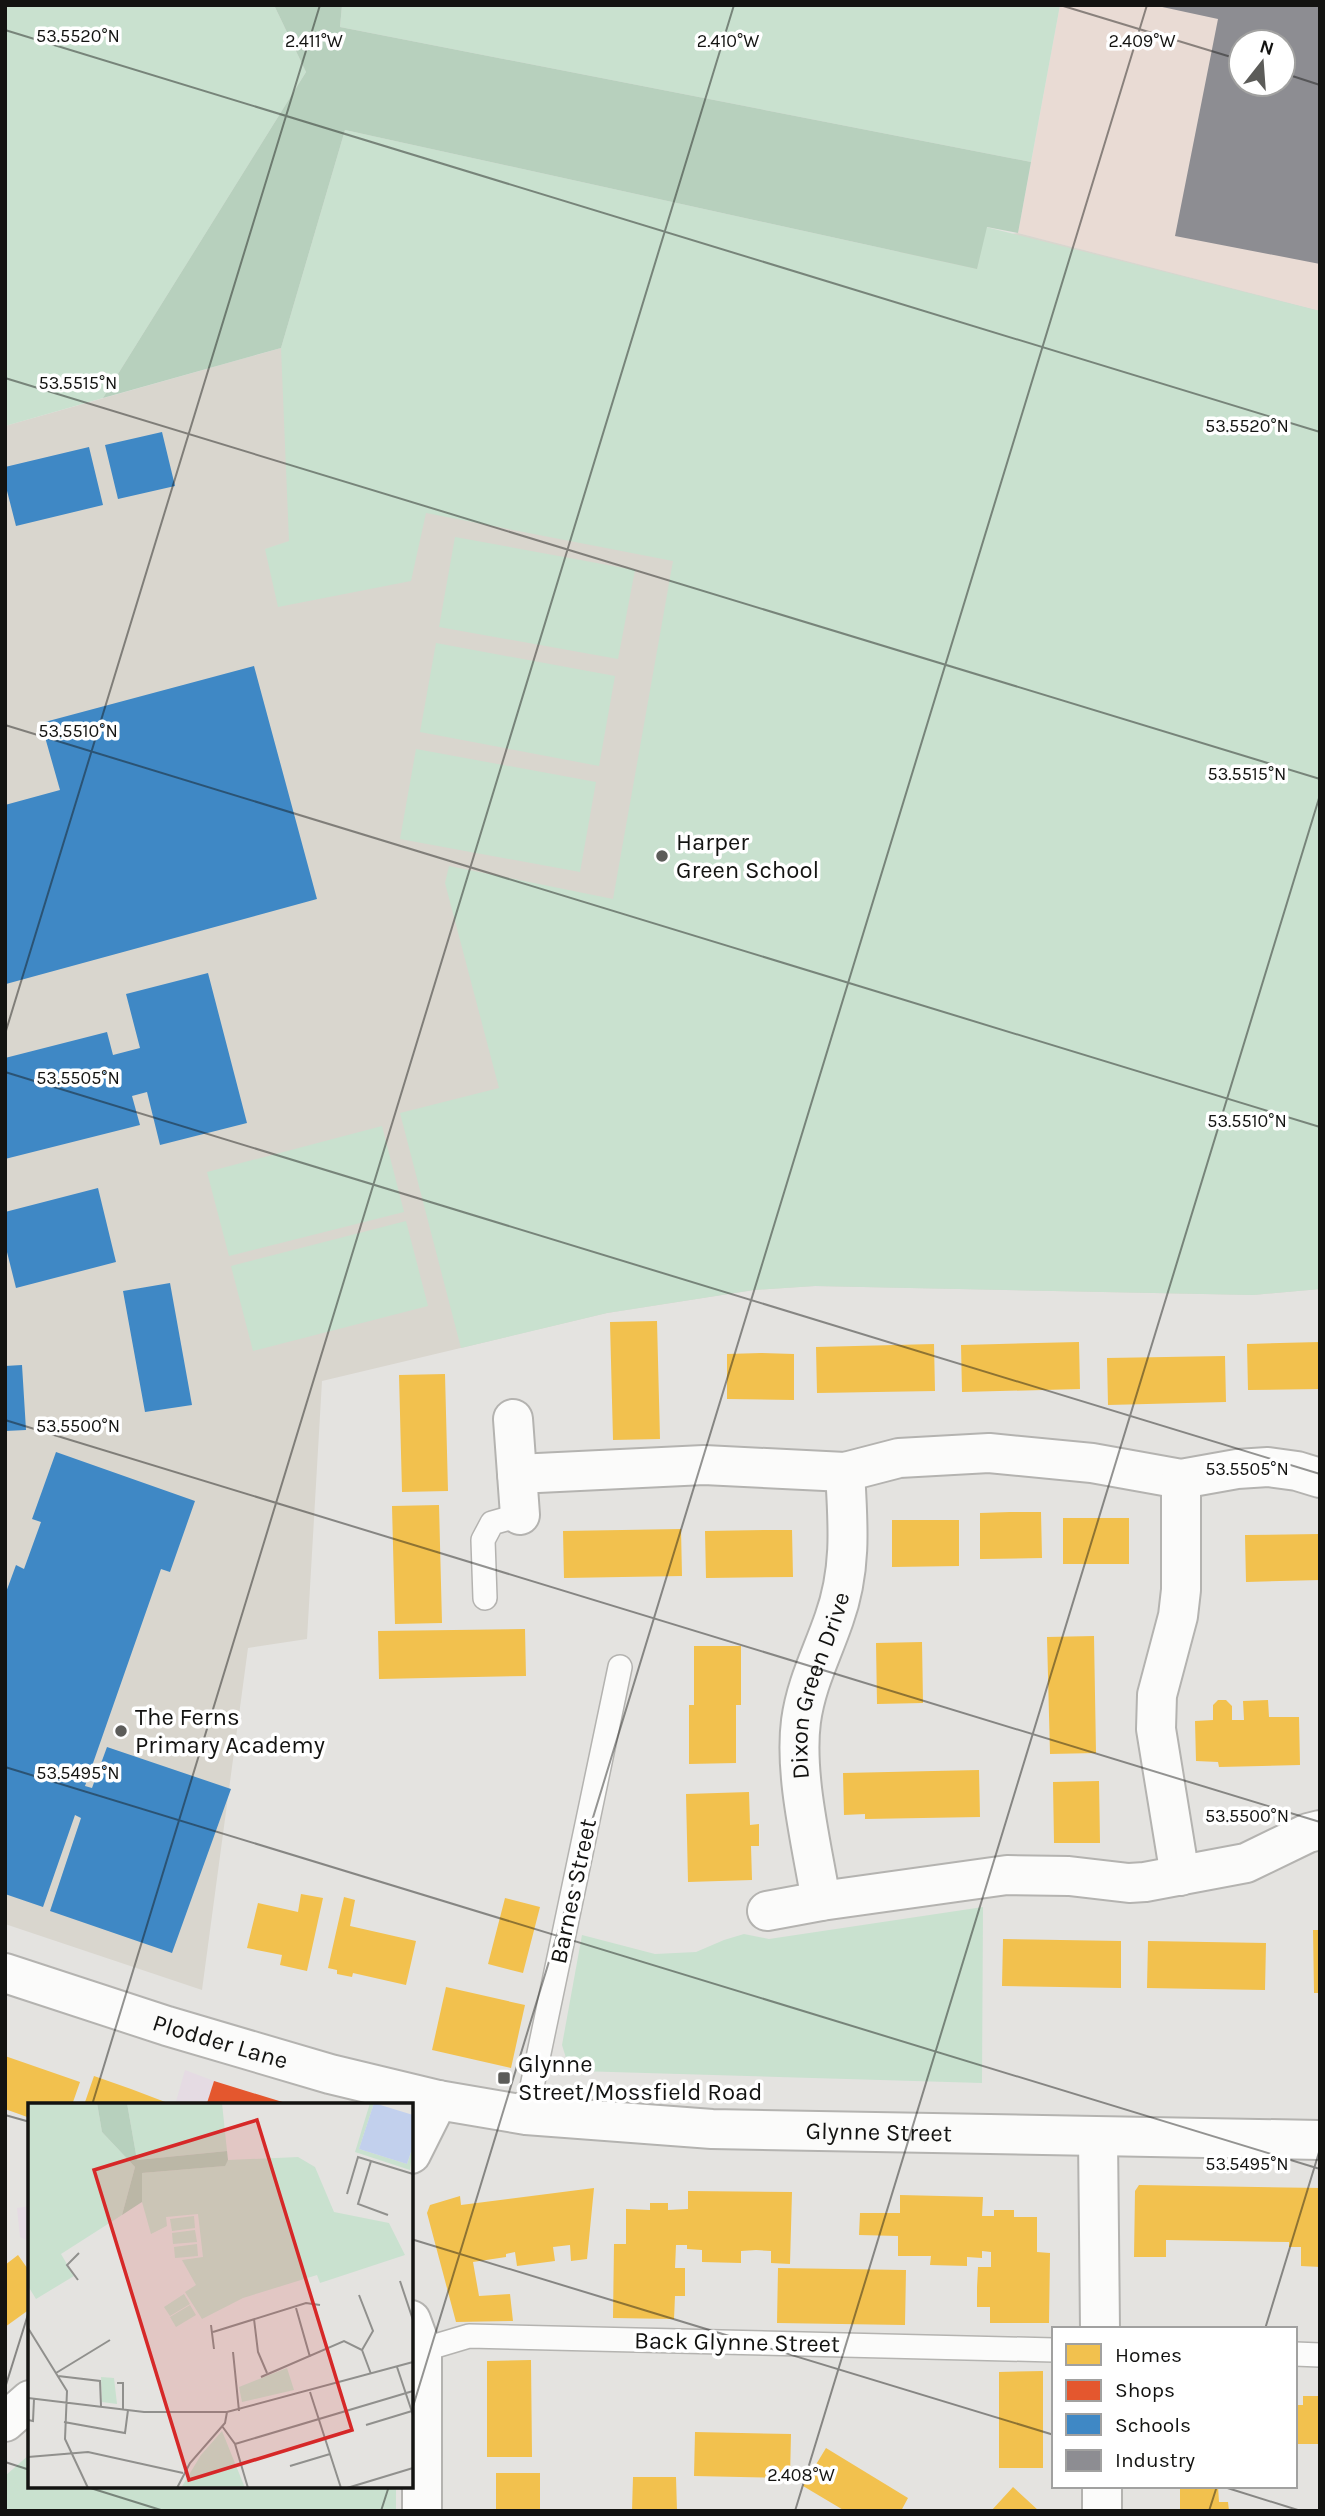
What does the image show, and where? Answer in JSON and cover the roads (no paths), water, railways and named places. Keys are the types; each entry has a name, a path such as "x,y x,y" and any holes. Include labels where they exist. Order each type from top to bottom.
{"street":[{"path":"513,1419 520,1515"},
{"path":"517,1474 704,1465 845,1472 899,1458 989,1453 1092,1463 1181,1479 1237,1469 1268,1467 1320,1478"},
{"name":"Dixon Green Drive","path":"821,1900 800,1766 801,1721 810,1678 835,1618 845,1579 849,1546 845,1472"},
{"path":"1180,1876 1156,1729 1157,1695 1178,1616 1181,1590 1181,1479"},
{"path":"767,1911 821,1900 1007,1875 1069,1876 1129,1883 1180,1876 1246,1863 1308,1833 1320,1830"},
{"name":"Plodder Lane","path":"5,1973 167,2026 330,2074 438,2100"},
{"path":"413,2150 438,2100"},
{"name":"Glynne Street","path":"438,2100 526,2115 712,2129 1320,2140"},
{"path":"1097,2137 1100,2327"},
{"path":"416,2335 422,2511"},
{"path":"5,2422 28,2402"},
{"path":"1102,2488 1102,2511"}],"lane":[{"path":"485,1598 482,1540 492,1523 520,1515"},
{"name":"Barnes Street","path":"526,2115 620,1667"},
{"name":"Back Glynne Street","path":"416,2335 1052,2350"},
{"path":"1297,2354 1320,2355"}],"place":[{"name":"Harper Green School","path":"662,856"},
{"name":"The Ferns Primary Academy","path":"121,1731"},
{"name":"Glynne Street/Mossfield Road","path":"504,2078"}]}
